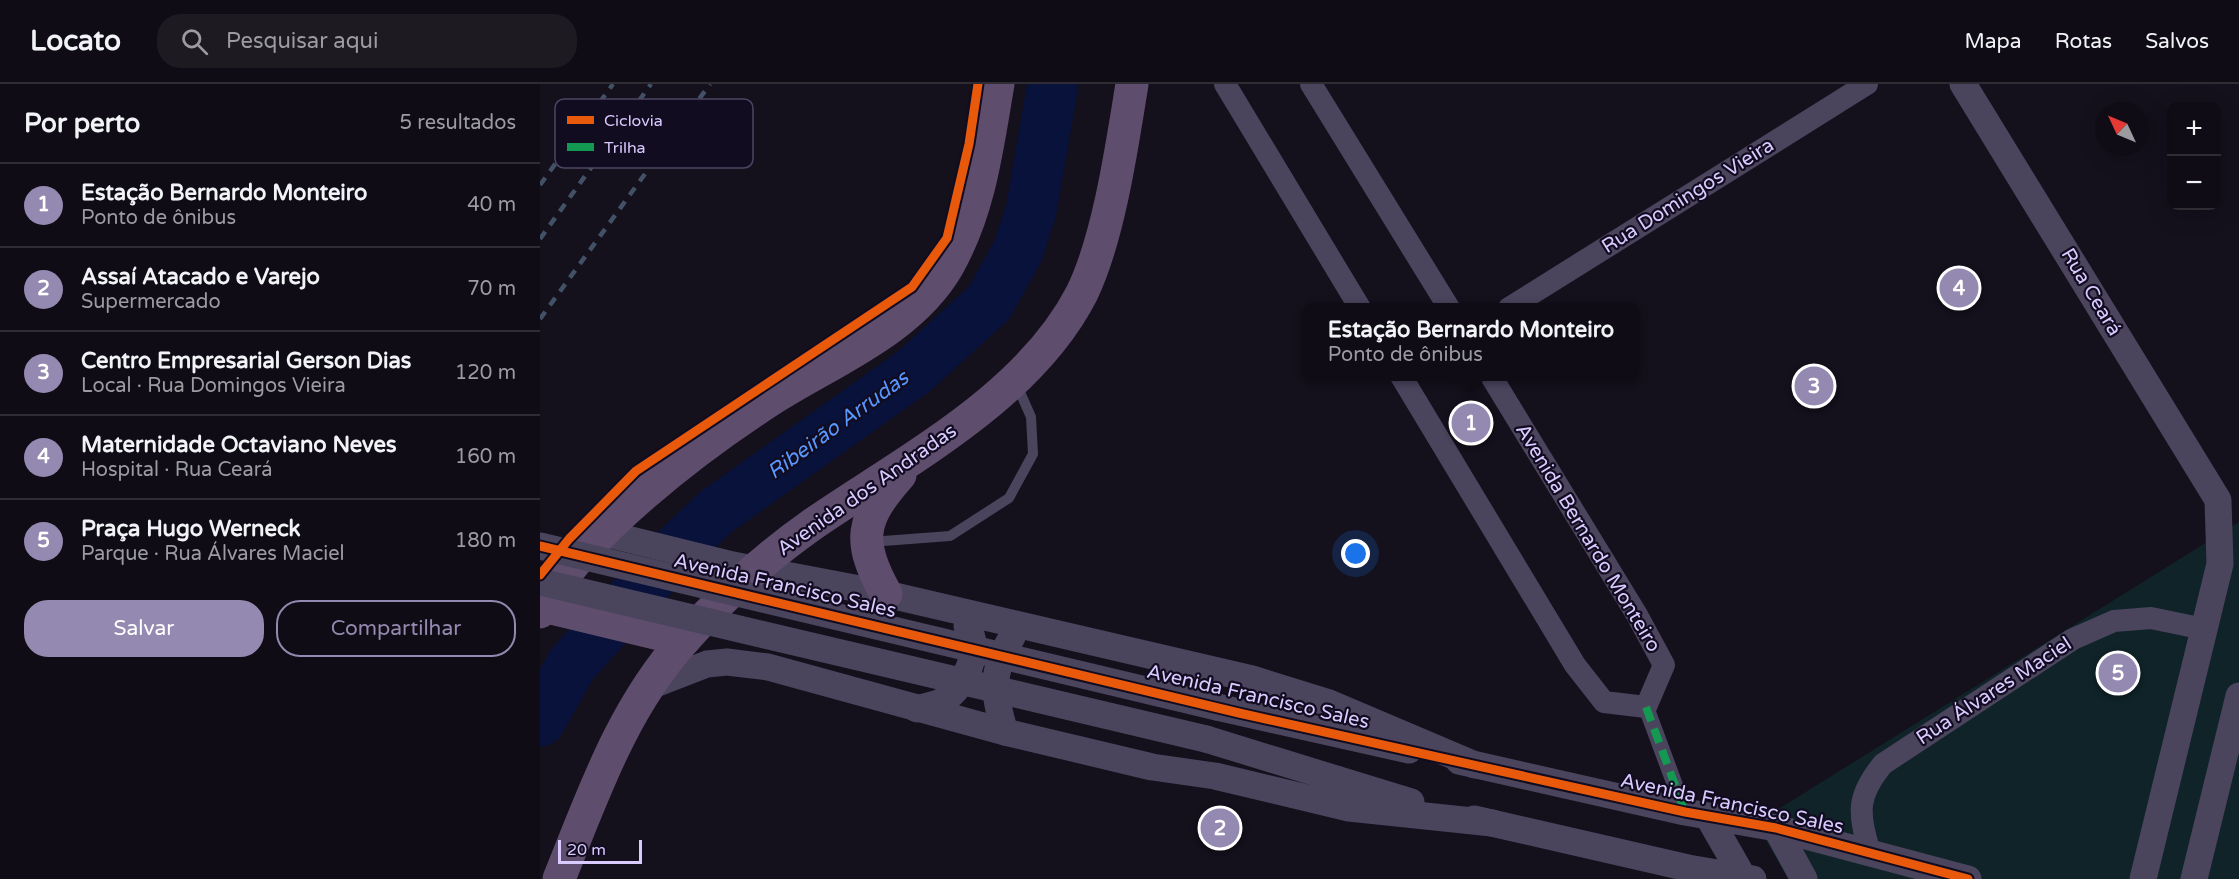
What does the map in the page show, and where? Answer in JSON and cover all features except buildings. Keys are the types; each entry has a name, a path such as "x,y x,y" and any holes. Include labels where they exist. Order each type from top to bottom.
{"main road":[{"path":"684,640 579,613 541,600 574,564 612,535 665,478 768,402 864,344 905,316 928,293 947,268 969,224 982,182 998,84"},
{"name":"Avenida dos Andradas","path":"559,879 608,755 645,688 744,567 812,525 986,406 1051,340 1082,292 1101,240 1124,138 1132,84"},
{"path":"886,594 871,566 867,526 891,486 920,453"}],"street":[{"path":"1225,84 1357,303"},
{"path":"1311,84 1446,303"},
{"name":"Rua Domingos Vieira","path":"1517,303 1867,84"},
{"name":"Rua Ceará","path":"1963,84 2229,502"},
{"path":"1404,381 1575,665 1604,702 1646,707 1696,814 1747,878"},
{"name":"Avenida Bernardo Monteiro","path":"1494,381 1637,615 1664,665 1646,707"},
{"path":"2143,879 2204,629 2229,566 2229,502"},
{"name":"Avenida Francisco Sales","path":"612,535 744,567 886,594 1252,679 1329,703 1475,765"},
{"name":"Avenida Francisco Sales","path":"540,546 1217,707 1696,814 1776,828 1968,879"},
{"path":"541,600 1206,739 1354,786 1492,824 1688,868 1747,878"},
{"path":"917,709 943,701 963,682 973,657 970,630 956,612"},
{"name":"Rua Álvares Maciel","path":"1870,854 1862,824 1862,795 1883,764 2073,639 2114,621 2133,617 2151,618 2204,629"},
{"path":"1005,732 997,706 994,681 1000,657 1013,636 1027,626"},
{"path":"645,688 707,664 727,662 768,667 1005,732 1152,766 1215,776 1349,808 1492,824"},
{"path":"2194,879 2239,696"},
{"path":"1776,828 1804,879"}],"lane":[{"path":"867,543 950,536 1009,498 1033,454 1031,417 1014,378"}],"green space":[{"path":"2239,522 2239,879 1788,879 1756,823"}],"waterway":[{"name":"Ribeirão Arrudas","path":"540,721 572,664 680,546 716,512 913,372 989,303 1018,251 1031,211 1053,84"}],"railway":[{"path":"602,99 613,84"},
{"path":"640,99 651,84"},
{"path":"699,99 710,84"},
{"path":"540,185 555,164"},
{"path":"540,239 591,168"},
{"path":"540,319 649,168"}],"marked path":[{"path":"1646,707 1685,812"}],"cycle path":[{"path":"540,575 569,539 636,471 912,287 947,238 969,144 978,84"},
{"path":"540,546 1239,713 1685,812 1776,828 1968,879"}],"place":[{"name":"Maternidade Octaviano Neves","path":"1959,288"},
{"name":"Centro Empresarial Gerson Dias","path":"1814,386"},
{"name":"Estação Bernardo Monteiro","path":"1471,423"},
{"name":"Praça Hugo Werneck","path":"2118,673"},
{"name":"Assaí Atacado e Varejo","path":"1220,828"}]}
